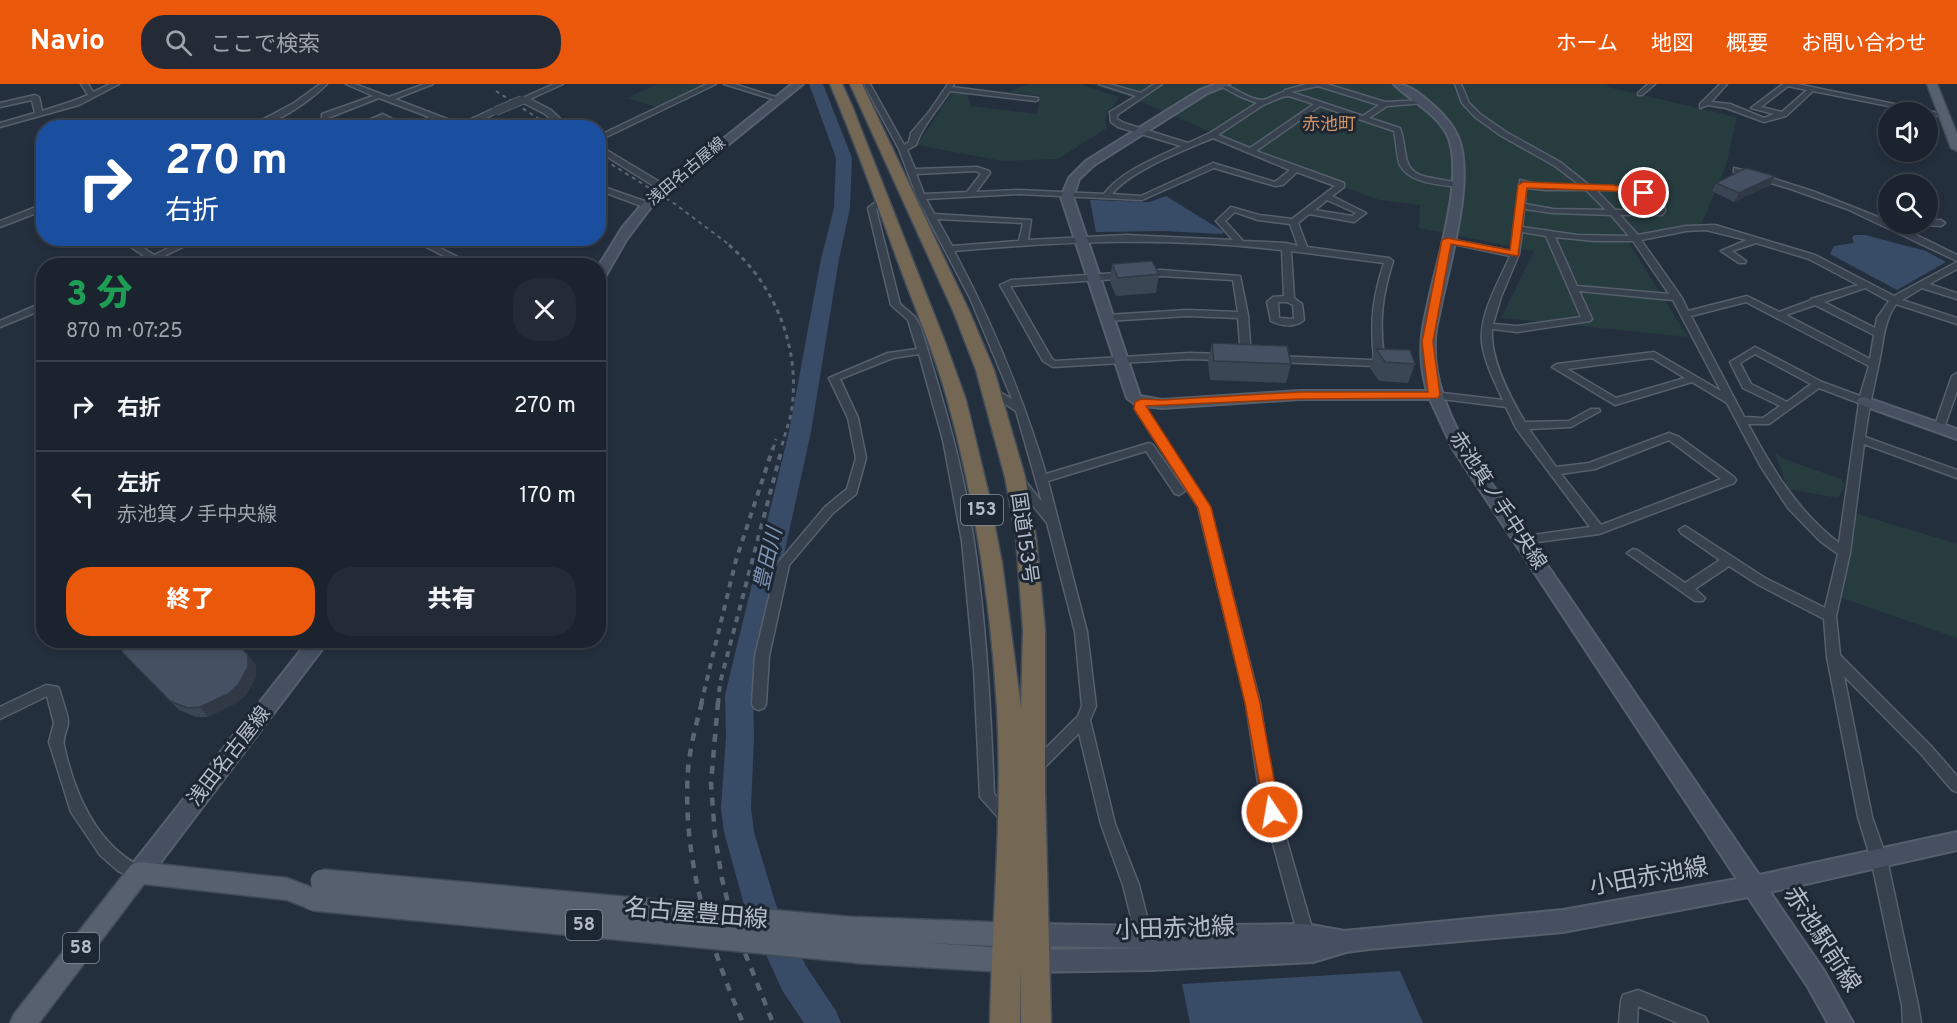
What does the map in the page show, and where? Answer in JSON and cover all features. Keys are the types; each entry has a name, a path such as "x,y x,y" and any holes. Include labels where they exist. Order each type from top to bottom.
{"highway":[{"name":"国道153号","path":"836,84 884,200 907,265 925,330 981,505 999,615 1009,709 1011,821 1005,1023"},
{"name":"国道153号","path":"856,84 884,130 927,217 993,392 1015,477 1026,537 1034,630 1036,1023"},
{"path":"875,180 906,177"}],"main road":[{"path":"1932,84 1956,142"},
{"name":"名古屋豊田線","path":"131,869 287,889 856,940 1036,948"},
{"name":"58","path":"23,1023 131,869"}],"street":[{"path":"84,84 92,95"},
{"path":"0,125 76,103 116,84"},
{"path":"266,120 297,105 324,84"},
{"path":"349,84 443,120"},
{"path":"359,88 371,84"},
{"path":"387,100 430,84"},
{"path":"476,120 560,84"},
{"path":"606,135 713,84"},
{"path":"727,84 778,99"},
{"name":"浅田名古屋線","path":"606,263 631,222 647,205 798,84"},
{"name":"153","path":"867,84 884,130 903,149"},
{"path":"1102,84 1140,95"},
{"path":"1159,84 1113,114 1113,117 1116,123 1188,146"},
{"path":"1264,103 1241,95 1222,84 1203,92 1085,166 1074,178 1068,194 1080,240 1134,398 1141,402 1162,404 1299,395 1434,395 1508,404"},
{"path":"1289,94 1287,92 1318,84 1385,104 1424,101"},
{"name":"赤池箕ノ手中央線","path":"1399,84 1424,101 1455,141 1457,185 1428,342 1434,395 1458,446 1754,886"},
{"path":"1458,84 1465,103 1473,110 1502,131 1568,171 1636,238 1668,282 1761,459 1797,514 1822,538 1844,552"},
{"path":"1640,94 1652,84"},
{"path":"1724,84 1704,104 1727,106 1764,120 1783,114 1812,89"},
{"path":"1783,114 1755,108 1786,84 1944,115"},
{"path":"1844,84 1849,96"},
{"path":"1033,771 1083,720 1089,706 1081,632 1042,479 1020,409 975,298 950,249 927,217 921,197 906,177 903,149 913,143 915,134 949,86 1036,99"},
{"path":"1107,195 1112,188 1143,168 1213,135 1280,94 1289,94 1397,130 1403,163 1410,172 1418,177 1457,185"},
{"path":"325,116 378,96"},
{"path":"0,105 35,97 39,114"},
{"path":"523,100 548,112 558,120"},
{"path":"1251,151 1319,104"},
{"path":"1364,118 1385,104"},
{"path":"373,120 383,116 391,120"},
{"path":"429,120 435,117"},
{"path":"1213,135 1341,185 1294,222 1258,217 1234,209 1220,222 1240,242"},
{"path":"606,152 665,189"},
{"path":"921,197 1019,192 1142,198 1214,165 1275,184 1280,183 1296,169"},
{"path":"906,177 976,169 986,173 969,195"},
{"path":"1737,170 1802,189 1878,219"},
{"path":"1520,206 1553,211 1659,213 1660,196 1613,188 1523,183 1520,206 1517,229 1515,254 1489,326 1487,339 1491,358 1508,404 1520,426 1599,530"},
{"path":"606,190 647,205"},
{"path":"1307,211 1354,219 1362,213 1326,196"},
{"path":"884,200 872,208 896,304 925,330 923,351 952,417"},
{"path":"0,224 36,210"},
{"path":"927,217 1025,221 1028,222 1023,243"},
{"path":"1294,222 1303,248"},
{"path":"1517,229 1549,234 1636,238 1705,226 1812,257 1894,300 1957,321"},
{"path":"1489,326 1517,329 1586,320 1549,234"},
{"path":"1909,234 1957,258"},
{"path":"950,249 1023,243 1150,238 1286,246 1389,261 1376,298 1374,315 1379,358 1375,363 1190,356 1053,364 1048,361 1005,285 1092,276 1161,273 1235,277 1239,280 1243,315 1256,358"},
{"path":"1447,240 1515,254"},
{"path":"1742,261 1725,251 1756,240"},
{"path":"134,246 153,258 179,246"},
{"path":"431,246 455,258"},
{"path":"1286,246 1289,299"},
{"path":"886,260 907,265"},
{"path":"1911,1023 1910,1005 1879,859 1865,817 1834,657 1830,616 1844,552 1864,401 1874,365 1882,318 1894,300 1957,266"},
{"path":"1778,315 1866,285"},
{"path":"1921,285 1957,296"},
{"path":"1573,288 1677,298"},
{"path":"1684,315 1746,299 1874,365"},
{"path":"1814,302 1879,334"},
{"path":"0,324 36,308"},
{"path":"1107,318 1187,313 1243,315"},
{"path":"1787,406 1747,386 1735,362 1755,350 1818,384 1957,434"},
{"path":"759,704 762,656 783,564 829,510 852,491 861,458 853,418 834,378 891,355 923,351"},
{"path":"1691,379 1615,402 1557,367 1654,355 1732,402"},
{"path":"1939,428 1957,376"},
{"path":"1741,420 1765,422 1818,384"},
{"path":"993,392 1020,409"},
{"path":"1141,402 1140,409 1204,507 1252,703 1268,796 1306,934"},
{"path":"1520,426 1571,424 1595,411"},
{"path":"1522,540 1599,530 1730,480 1710,463 1669,436 1591,466 1553,471"},
{"path":"1858,438 1957,474"},
{"path":"1042,479 1149,447 1179,491"},
{"path":"1015,477 1054,525"},
{"path":"1685,530 1727,561 1830,616"},
{"path":"1633,553 1699,598"},
{"path":"1685,589 1727,561"},
{"name":"浅田名古屋線","path":"131,869 313,648"},
{"path":"1834,657 1926,750 1957,786"},
{"path":"0,713 46,690 53,691 61,723 56,742 76,807 105,850 131,869"},
{"path":"1083,720 1108,824 1131,885 1144,936"},
{"name":"小田赤池線","path":"1036,948 1151,959 1313,951 1346,941 1563,921 1754,886 1957,841"},
{"name":"赤池駅前線","path":"1754,886 1816,979 1841,1023"},
{"name":"小田赤池線","path":"1036,948 1144,936 1306,934 1346,941"},
{"path":"1628,1023 1629,1001 1638,998 1698,1023"}],"green space":[{"path":"657,84 710,84 660,108 627,98"},
{"path":"1028,84 1080,84 1119,97 1105,118 1107,128 1058,159 1002,161 917,145 952,92 967,93 971,106 1037,114 1040,96 1008,92"},
{"path":"1089,84 1607,84 1608,87 1737,117 1726,166 1702,223 1629,243 1688,337 1501,318 1534,251 1419,228 1420,205 1379,200 1296,169 1128,96"},
{"path":"1775,453 1787,460 1841,479 1845,485 1838,498 1788,489"},
{"path":"1855,513 1957,544 1957,638 1842,598"}],"water":[{"path":"1166,196 1224,232 1222,234 1163,231 1096,232 1090,200 1149,202"},
{"path":"1865,235 1926,251 1946,262 1897,290 1830,254 1834,246 1854,243 1852,237"},
{"path":"1400,971 1423,1023 1190,1023 1182,984"}],"building":[{"path":"1746,168 1775,176 1739,193 1716,183"},
{"path":"1152,261 1159,274 1118,278 1112,264"},
{"path":"1212,343 1287,346 1291,364 1214,361"},
{"path":"1376,349 1410,350 1415,364 1385,362"},
{"path":"122,648 241,648 248,655 248,667 238,685 228,694 200,707 187,708 170,701 122,652"}],"waterway":[{"name":"豊田川","path":"816,84 844,158 842,208 830,259 800,432 739,695 740,737 736,808 739,832 761,908 794,978 824,1023"}],"railway":[{"path":"496,91 541,120"},
{"path":"606,161 675,204 731,246"},
{"path":"729,245 746,261 760,280 782,321 789,344 793,367 793,390 791,414 781,449"},
{"path":"773,449 776,439"},
{"path":"701,704 736,560 773,448"},
{"path":"718,704 720,683 782,448"},
{"path":"702,702 688,770 689,835 709,931 743,1023"},
{"path":"718,702 711,783 715,836 722,879 733,923 773,1023"}],"district":[{"name":"赤池町","path":"1329,125"}],"route":[{"path":"1272,812 1252,703 1204,507 1140,409 1141,402 1162,404 1299,395 1434,395 1428,342 1447,240 1515,254 1523,185 1545,188 1613,188 1644,193"}]}
